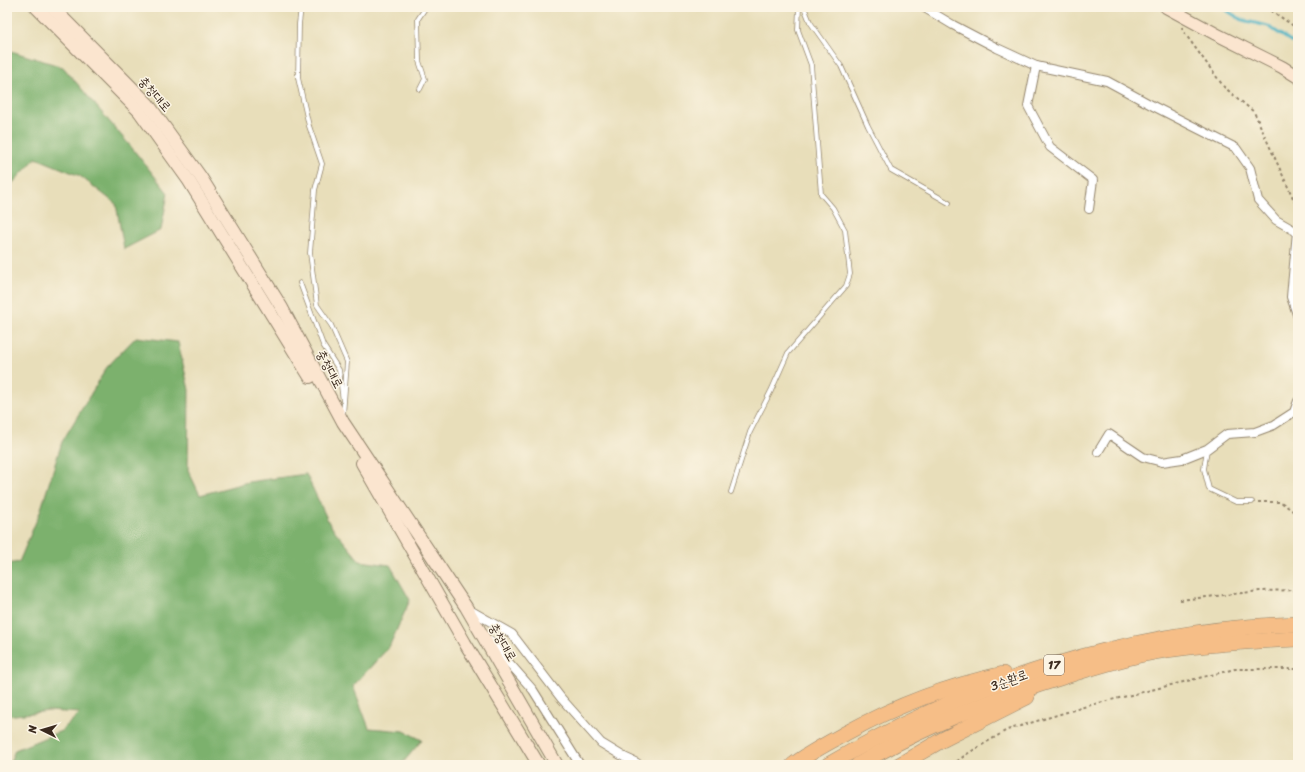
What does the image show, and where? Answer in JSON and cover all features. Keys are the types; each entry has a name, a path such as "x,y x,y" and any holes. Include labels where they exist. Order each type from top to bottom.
{"highway":[{"name":"3순환로","path":"828,765 865,743 929,712 969,695 1026,674 1076,658 1140,642 1185,635 1236,628 1298,624"},
{"name":"3순환로","path":"858,765 955,715 1044,683 1105,664 1153,652 1240,642 1298,638"},
{"path":"793,765 829,742 903,704 936,692 977,680 1076,658"},
{"path":"899,765 942,740 998,712 1039,692 1105,664"}],"main road":[{"name":"충청대로","path":"36,7 140,112 189,180 340,426 465,643 538,765"},
{"name":"충청대로","path":"52,7 148,104 195,170 282,308 343,416 466,607 557,765"},
{"path":"1166,7 1282,66 1298,77"}],"street":[{"path":"923,7 997,48 1036,66 1107,81 1155,108 1236,148 1250,168 1258,200 1276,220 1298,233 1291,297 1298,317"},
{"path":"1036,66 1028,106 1050,147 1093,180 1089,209"},
{"path":"1098,452 1109,434 1143,457 1162,462 1182,459 1207,449 1227,434 1255,432 1274,425 1294,412 1298,401"},
{"path":"466,607 512,634 561,698 601,743 637,762"},
{"path":"478,628 533,690 580,765"}],"lane":[{"path":"301,7 299,24 298,78 309,126 322,164 315,190 310,253 317,305 331,324 348,362 343,416"},
{"path":"420,89 426,79 419,61 418,19 426,7"},
{"path":"731,492 750,432 788,353 846,286 850,274 845,230 833,208 821,194 811,65 798,30 799,7"},
{"path":"804,7 810,22 841,66 868,126 891,170 949,204"},
{"path":"300,284 323,345 339,370 343,416"},
{"path":"1207,449 1204,469 1209,489 1236,502 1252,502"}],"path":[{"path":"1266,7 1298,29"},
{"path":"1179,14 1183,31 1224,87 1254,112 1298,208"},
{"path":"1252,502 1281,502 1298,515"},
{"path":"1180,600 1260,591 1298,590"},
{"path":"952,765 967,754 1008,730 1087,706 1235,669 1298,669"}],"green space":[{"path":"7,51 63,67 168,193 161,230 124,249 116,204 80,176 36,158 7,189"},
{"path":"136,337 178,342 189,390 188,470 200,495 248,482 306,474 330,525 360,561 390,565 410,600 389,647 353,686 369,728 404,731 422,740 401,765 9,765 15,750 61,731 80,713 49,711 7,716 7,564 19,562 40,512 62,442 107,367"}],"waterway":[{"path":"1221,7 1242,20 1268,26 1298,46"}]}
